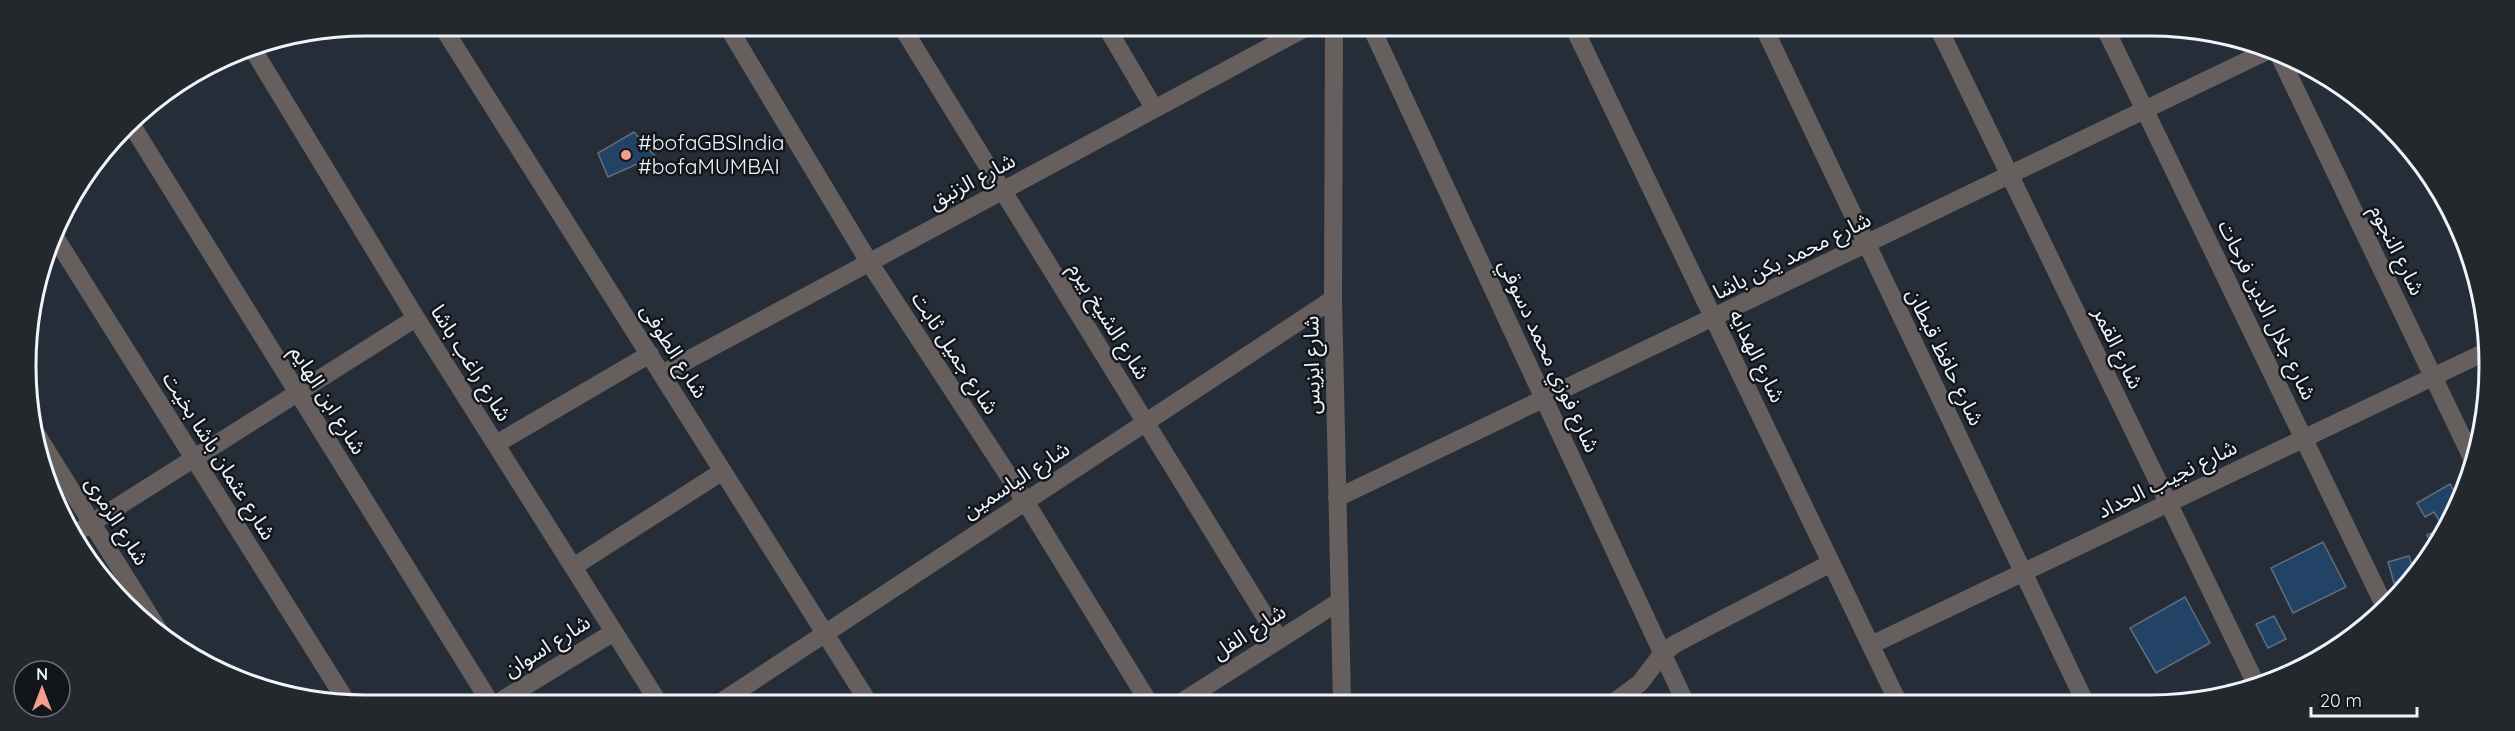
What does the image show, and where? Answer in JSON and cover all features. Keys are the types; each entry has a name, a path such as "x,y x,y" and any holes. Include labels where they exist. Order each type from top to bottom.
{"street":[{"name":"شارع الطوفى","path":"448,36 864,695"},
{"name":"شارع جميل ثابت","path":"733,36 869,262 1025,501 1144,695"},
{"name":"شارع الشيخ بيرم","path":"908,36 1279,639"},
{"path":"1112,36 1154,108"},
{"name":"شارع الزنبق","path":"662,374 1154,108 1279,36"},
{"name":"شارع ايزيس","path":"1334,36 1333,299 1342,695"},
{"name":"شارع فوزي محمد دسوقي","path":"1375,36 1682,695"},
{"name":"شارع الهدايه","path":"1578,36 1895,695"},
{"name":"شارع حافظ قبطان","path":"1768,36 2082,695"},
{"name":"شارع القمر","path":"1942,36 2253,679"},
{"name":"شارع جلال الدين فرحات","path":"2110,36 2381,599"},
{"name":"شارع راغب باشا","path":"256,55 416,318 654,695"},
{"name":"شارع محمد يكن باشا","path":"1337,498 2259,55"},
{"name":"شارع النجوم","path":"2284,65 2468,450"},
{"name":"شارع ابن الهايم","path":"135,131 486,695"},
{"name":"شارع عثمان باشا بخيت","path":"59,244 342,694"},
{"name":"شارع الياسمين","path":"732,695 1333,299"},
{"path":"80,530 416,318"},
{"path":"496,444 650,354"},
{"name":"شارع نجيب الحداد","path":"1871,645 2479,355"},
{"name":"شارع الزمرى","path":"47,451 149,614"},
{"path":"573,567 723,471"},
{"path":"1624,695 1640,683 1662,654 1695,633 1831,563"},
{"name":"شارع الفل","path":"1192,695 1340,601"},
{"name":"شارع اسوان","path":"511,695 614,632"}],"building":[{"name":"#bofaGBSIndia #bofaMUMBAI","path":"634,132 655,156 608,177 598,153"},
{"path":"2450,484 2454,491 2440,521 2434,512 2425,517 2417,503"},
{"path":"2323,542 2346,587 2293,613 2271,568"},
{"path":"2409,556 2412,565 2398,581 2394,583 2388,562"},
{"path":"2185,597 2210,643 2156,673 2130,628"},
{"path":"2274,616 2286,639 2268,648 2256,624"}],"place":[{"name":"#bofaGBSIndia #bofaMUMBAI","path":"626,155"}]}
